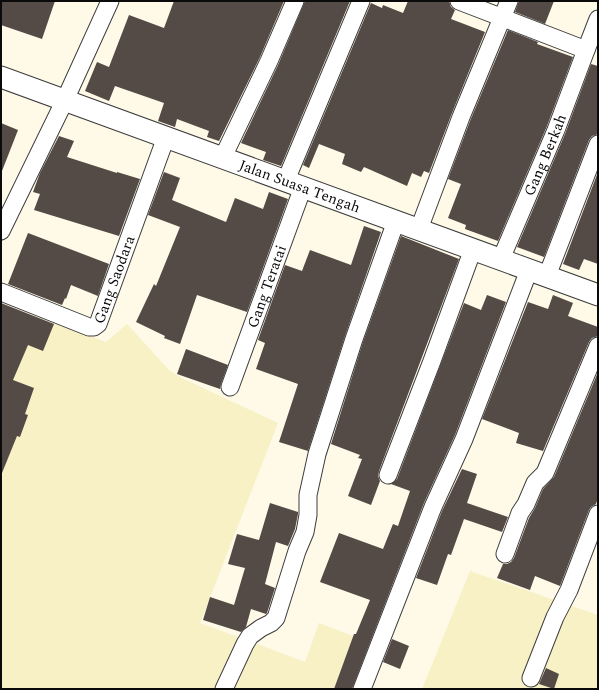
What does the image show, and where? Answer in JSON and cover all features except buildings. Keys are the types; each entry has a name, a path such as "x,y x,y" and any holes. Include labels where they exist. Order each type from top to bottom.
{"street":[{"path":"1,231 65,100 110,1"},
{"path":"224,157 295,1"},
{"name":"Gang Teratai","path":"230,387 295,184 361,1"},
{"path":"459,1 586,50"},
{"path":"419,229 461,117 509,1"},
{"name":"Gang Berkah","path":"501,259 556,130 598,19"},
{"name":"Jalan Suasa Tengah","path":"1,77 224,157 598,295"},
{"name":"Gang Saodara","path":"1,292 90,327 94,327 98,324 166,137"},
{"path":"362,689 433,507 538,273 598,144"},
{"path":"224,689 250,636 261,628 272,623 276,618 297,551 305,532 308,515 308,494 317,454 354,339 396,221"},
{"path":"388,476 473,249"},
{"path":"505,554 520,513 526,504 534,483 545,473 598,346"},
{"path":"531,678 555,617 569,590 598,514"}],"shaded area":[{"path":"4,305 106,342 127,324 170,371 278,423 200,623 305,662 319,623 366,641 348,689 1,689 1,312"},
{"path":"470,571 598,615 598,689 422,689"}]}
